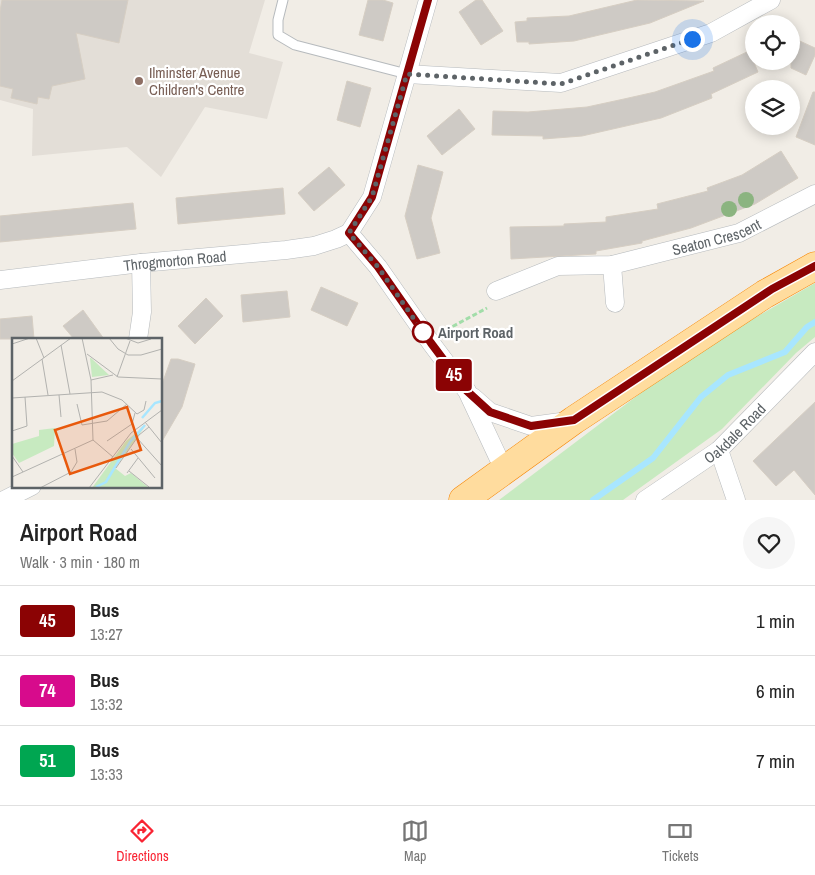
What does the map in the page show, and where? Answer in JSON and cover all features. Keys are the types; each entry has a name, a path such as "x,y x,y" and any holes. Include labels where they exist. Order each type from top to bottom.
{"highway":[{"path":"463,500 574,420 772,289 815,266"}],"street":[{"path":"428,0 372,197 349,233 378,267 467,391 490,412 531,426 574,420"},
{"path":"407,74 561,84 711,33 771,0"},
{"name":"Seaton Crescent","path":"496,291 558,266 612,266 739,232 815,194"},
{"name":"Throgmorton Road","path":"0,280 141,263 286,250 314,246 349,233"},
{"path":"138,338 142,312 141,263"},
{"path":"612,266 615,303"},
{"name":"Oakdale Road","path":"645,500 719,450 814,356"},
{"path":"467,391 504,470"},
{"path":"719,450 736,500"},
{"path":"4,500 28,488"}],"lane":[{"path":"283,0 278,20 278,35 295,45 407,74"}],"path":[{"path":"429,340 502,300 496,291"}],"shaded area":[{"name":"Ilminster Avenue Children's Centre","path":"0,0 265,0 249,53 283,62 267,119 205,107 161,177 127,147 32,156 33,109 0,100"}],"green space":[{"path":"815,283 815,337 796,353 722,429 623,500 499,500 691,355"}],"building":[{"path":"2,0 128,0 119,43 76,33 85,79 52,86 49,99 38,97 37,104 11,98 13,89 0,86 0,11"},
{"path":"368,0 383,0 393,3 383,41 359,35"},
{"path":"476,0 482,0 503,31 481,45 459,12"},
{"path":"637,0 704,1 650,23 574,41 529,44 529,42 517,42 515,22 527,21 527,18 569,16"},
{"path":"800,41 815,48 815,55 806,75 795,70 800,70"},
{"path":"745,53 745,70 757,70 758,72 711,94 712,98 661,118 582,136 543,139 543,136 492,135 493,111 528,112 587,107 655,92 714,71 713,68"},
{"path":"347,81 371,88 360,127 337,120"},
{"path":"813,92 815,92 815,145 796,137 800,135 800,126"},
{"path":"459,109 475,129 442,155 427,136"},
{"path":"781,151 798,178 755,204 691,228 642,241 642,243 596,251 596,254 511,259 510,227 564,226 564,224 606,222 606,217 658,209 657,204 708,191 707,188 742,175"},
{"path":"418,165 443,172 431,218 440,253 417,259 405,216"},
{"path":"329,167 345,185 314,211 298,193"},
{"path":"283,188 285,214 178,224 176,198"},
{"path":"133,203 136,229 0,242 0,216"},
{"path":"321,287 358,303 347,326 311,310"},
{"path":"287,291 290,317 243,322 241,295"},
{"path":"206,298 223,316 195,344 178,326"},
{"path":"83,310 103,338 73,338 63,326"},
{"path":"32,316 34,338 0,339 0,319"},
{"path":"171,359 195,364 182,407 162,441 162,384"},
{"path":"815,402 815,495 794,470 776,486 753,461"}],"waterway":[{"path":"593,500 653,458 701,397 728,375 785,352 807,327 815,322"}],"bus line":[{"name":"45","path":"428,0 372,197 349,233 378,267 467,391 490,412 531,426 574,420 772,289 815,266"}],"place":[{"name":"Ilminster Avenue Children's Centre","path":"139,81"},
{"name":"Airport Road","path":"423,332"}],"route":[{"path":"423,332 378,267 349,233 372,197 407,74 561,84 692,39"}]}
